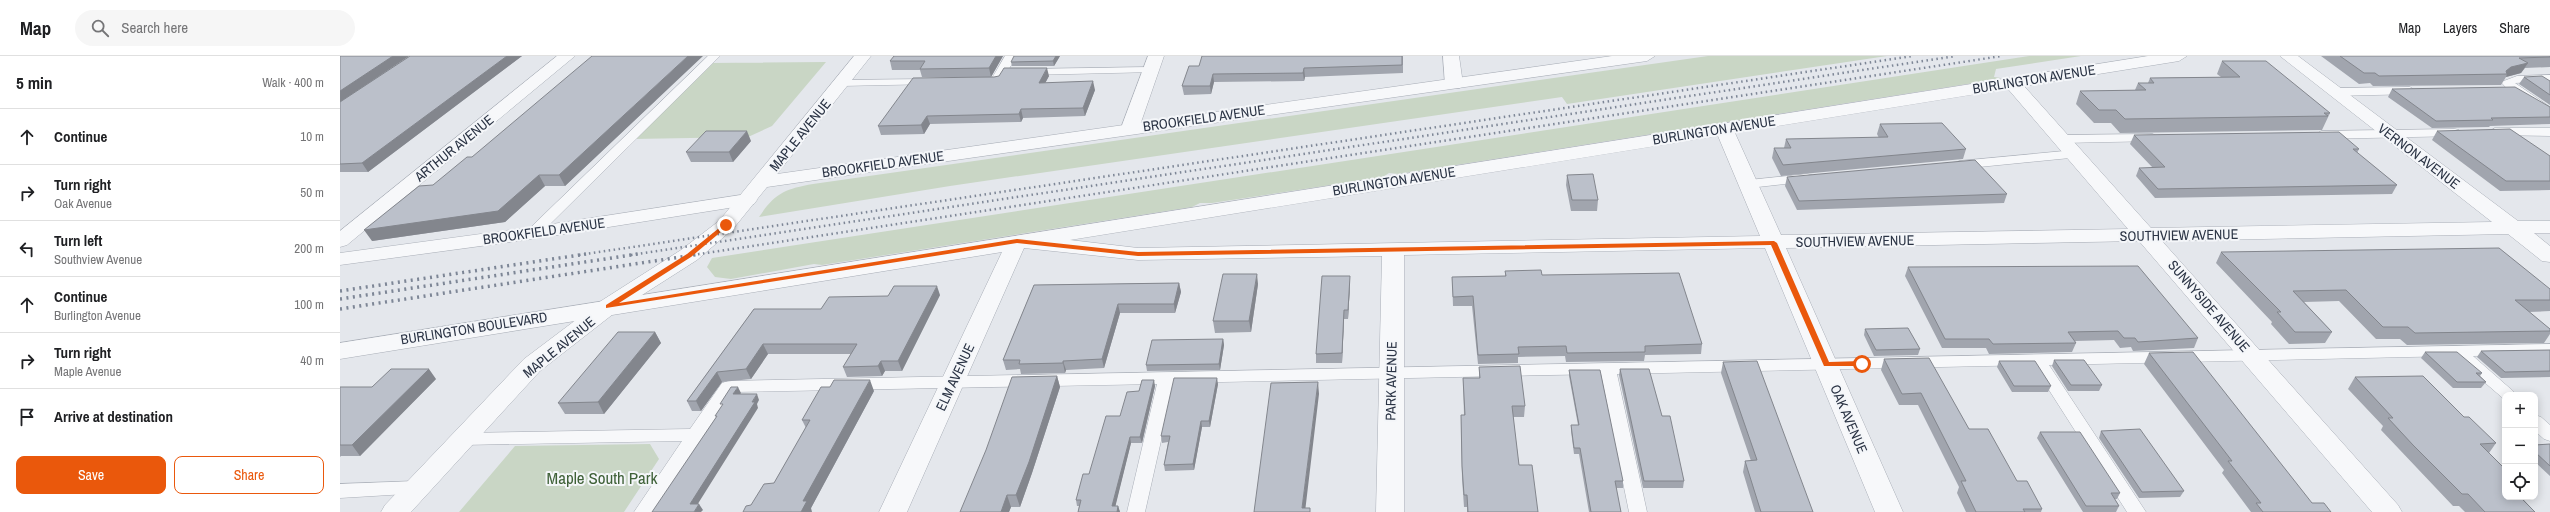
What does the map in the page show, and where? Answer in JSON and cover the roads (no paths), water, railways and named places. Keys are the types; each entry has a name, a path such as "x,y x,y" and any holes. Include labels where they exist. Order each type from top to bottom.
{"street":[{"name":"ARTHUR AVENUE","path":"340,241 567,56"},
{"name":"MAPLE AVENUE","path":"395,512 461,439 532,365 609,306 689,255 726,225 863,56"},
{"path":"1452,56 1454,84"},
{"name":"BROOKFIELD AVENUE","path":"762,182 1130,128 1454,84 1604,59 1647,56"},
{"name":"BURLINGTON AVENUE","path":"609,306 2179,56"},
{"name":"VERNON AVENUE","path":"2288,56 2550,256"},
{"path":"1130,128 1154,63"},
{"name":"SUNNYSIDE AVENUE","path":"2012,83 2148,236 2388,512"},
{"name":"OAK AVENUE","path":"1724,128 1889,512"},
{"name":"BROOKFIELD AVENUE","path":"340,259 533,233 747,200"},
{"name":"SOUTHVIEW AVENUE","path":"1017,241 1138,254 1393,251 2550,227"},
{"name":"ELM AVENUE","path":"893,512 1017,241"},
{"name":"PARK AVENUE","path":"1390,512 1393,251"},
{"name":"BURLINGTON BOULEVARD","path":"340,351 609,306"}],"lane":[{"path":"533,233 714,56"},
{"path":"973,81 996,81 1011,56"},
{"path":"1002,72 1154,63"},
{"path":"2550,78 2510,80 2508,85 2550,112"},
{"path":"841,83 943,82"},
{"path":"2498,89 2513,89"},
{"path":"2335,92 2422,91"},
{"path":"2312,135 2550,132"},
{"path":"1942,166 2069,147 2169,137"},
{"path":"1748,184 1823,177"},
{"path":"643,512 728,387 2550,349"},
{"path":"2458,351 2504,392"},
{"path":"2038,360 2137,512"},
{"path":"1608,369 1638,512"},
{"path":"1136,512 1166,378"},
{"path":"2538,424 2550,435"},
{"path":"461,439 695,435"},
{"path":"340,490 416,488"}],"railway":[{"path":"579,255 1913,56"},
{"path":"631,255 1956,56"},
{"path":"693,255 2002,56"},
{"path":"340,291 586,254"},
{"path":"340,299 638,254"},
{"path":"340,309 700,254"}],"park label":[{"name":"Maple South Park","path":"602,478"}]}
